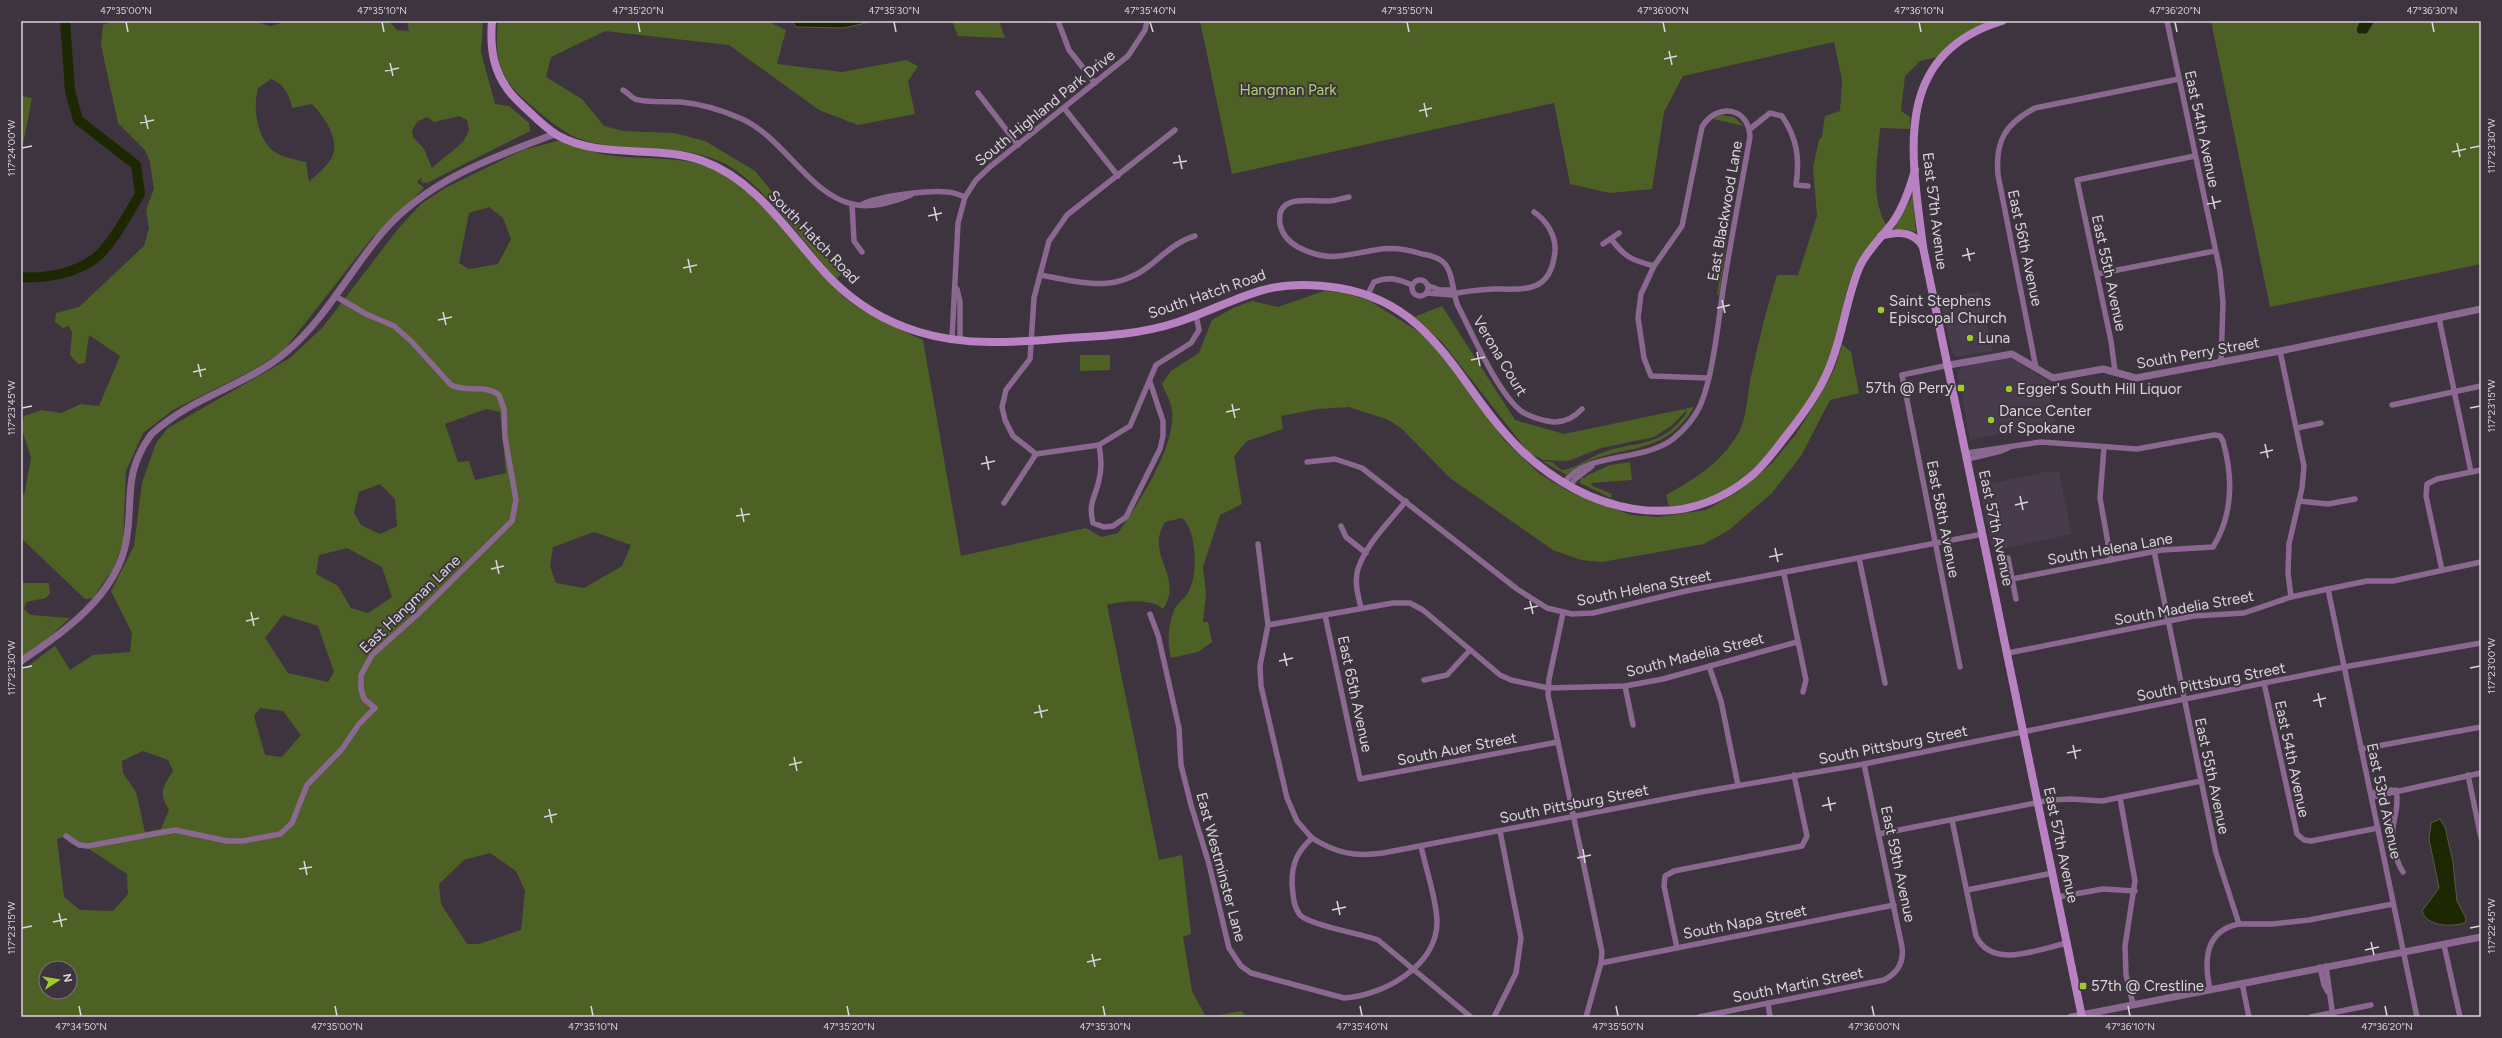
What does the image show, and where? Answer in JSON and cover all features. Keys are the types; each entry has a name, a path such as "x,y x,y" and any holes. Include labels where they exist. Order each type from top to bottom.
{"main road":[{"name":"South Hatch Road","path":"492,21 491,47 494,63 502,84 514,98 555,134 590,147 684,155 719,167 752,192 835,283 864,307 884,318 916,331 956,339 1030,341 1138,332 1176,323 1255,290 1271,286 1312,284 1368,294 1403,314 1432,338 1511,440 1533,461 1567,485 1604,503 1624,509 1670,510 1707,502 1725,494 1749,478 1790,431 1824,379 1839,343 1859,269 1881,236 1891,225 1901,210 1915,170"},
{"name":"East 57th Avenue","path":"2002,21 1970,34 1947,50 1925,79 1918,98 1912,136 1923,247 1949,365 2082,1016"},
{"path":"1881,236 1893,233 1907,234 1920,242 1923,247"}],"street":[{"path":"1058,21 1069,50 1095,83"},
{"name":"South Highland Park Drive","path":"956,339 960,302 956,286 958,223 965,197 976,180 1128,56 1145,30 1147,21"},
{"name":"East 54th Avenue","path":"2167,21 2222,287 2221,361"},
{"name":"East 56th Avenue","path":"2036,368 1998,175 1997,160 2004,134 2019,116 2035,108 2179,79"},
{"path":"623,90 636,99 681,102 713,107 743,120 774,139 814,181 831,196 852,204 863,204 894,196 949,192 965,197"},
{"path":"978,94 1018,145"},
{"path":"1064,108 1118,176"},
{"path":"1708,378 1654,378 1649,374 1644,358 1638,318 1641,294 1654,266 1682,226 1699,140 1706,120 1716,113 1734,112 1744,119 1750,129 1770,113 1782,116 1797,148 1798,169 1796,184 1808,186"},
{"name":"East Blackwood Lane","path":"1567,485 1592,466 1612,458 1652,451 1674,438 1686,428 1700,407 1708,378 1750,138 1750,129"},
{"path":"1175,130 1118,176 1067,214 1048,241 1034,298 1030,359 1006,390 1002,407 1005,420 1013,436 1036,454 1099,445 1130,426 1156,365 1191,343 1199,330 1196,315"},
{"path":"21,661 74,622 98,598 115,571 126,544 129,488 136,460 152,434 178,413 256,372 285,353 335,296 382,232 405,210 431,191 490,160 555,134"},
{"name":"East 55th Avenue","path":"2115,371 2097,274 2077,180 2195,156"},
{"name":"Verona Court","path":"1349,197 1329,201 1298,200 1289,203 1282,210 1279,219 1284,236 1292,244 1319,255 1351,256 1390,248 1407,249 1435,257 1443,262 1452,281 1452,293 1502,389 1509,399 1522,412 1537,419 1552,422 1574,418 1582,409"},
{"path":"852,204 854,241 862,252"},
{"path":"1412,285 1412,291 1416,296 1422,297 1428,293 1452,293 1474,290 1526,290 1539,283 1549,274 1554,262 1555,247 1546,220 1534,212"},
{"path":"1603,244 1619,233"},
{"path":"1040,275 1093,285 1121,282 1142,271 1184,239 1195,236"},
{"path":"1610,239 1627,257 1654,266"},
{"path":"2097,274 2215,251"},
{"path":"1368,294 1374,282 1384,278 1398,278 1412,285"},
{"path":"1412,285 1420,280 1425,281 1428,286 1428,293"},
{"path":"1428,286 1452,293"},
{"name":"East Hangman Lane","path":"66,836 79,845 88,846 175,830 227,841 243,841 271,837 286,831 292,823 307,785 342,749 359,724 375,708 364,699 361,690 361,675 372,655 419,612 512,521 516,508 516,500 505,437 504,409 499,395 492,391 460,389 451,385 411,340 394,326 366,314 335,296"},
{"name":"South Perry Street","path":"1902,375 2008,354 2018,356 2036,368 2056,378 2103,369 2115,371 2126,377 2136,378 2280,351 2481,309"},
{"path":"2439,318 2471,472"},
{"path":"2280,351 2304,466 2299,501 2289,544 2288,573 2292,597"},
{"name":"East 58th Avenue","path":"1902,375 1937,543 1960,667"},
{"path":"1099,445 1101,455 1100,480 1090,509 1093,523 1104,527 1113,526 1126,518 1160,449 1163,436 1163,421 1150,382"},
{"path":"2392,404 2481,386"},
{"path":"2296,428 2321,423"},
{"name":"South Helena Lane","path":"2012,579 2154,551 2213,547 2224,522 2230,491 2228,467 2220,436 2207,436 2145,448 2104,447"},
{"path":"1967,456 2000,447 2009,448 2041,442 2104,447 2100,498 2111,560"},
{"path":"1004,503 1036,454"},
{"name":"South Helena Street","path":"1307,462 1335,459 1347,462 1376,477 1517,589 1547,608 1563,613 1593,613 1680,592 1784,574 1983,534"},
{"path":"2442,570 2426,496 2427,484 2437,480 2481,470"},
{"path":"2299,501 2328,504 2355,499"},
{"path":"1361,608 1356,582 1358,569 1366,553 1406,501"},
{"path":"1341,526 1346,537 1366,553"},
{"path":"1258,544 1268,626 1260,666 1261,686 1287,798 1298,822 1312,838 1299,850 1294,863 1293,902 1301,916 1312,922 1364,934 1378,940 1471,1017"},
{"name":"East 55th Avenue","path":"2154,551 2219,865 2239,924"},
{"path":"1858,558 1885,682"},
{"path":"2008,558 2016,599"},
{"name":"South Madelia Street","path":"2008,653 2194,616 2244,613 2292,597 2328,589 2367,581 2385,582 2481,562"},
{"path":"1784,574 1806,680 1803,692"},
{"name":"East 53rd Avenue","path":"2328,589 2417,1017"},
{"name":"South Madelia Street","path":"1268,626 1393,602 1414,604 1505,678 1548,688 1625,686 1658,680 1798,642"},
{"path":"1563,613 1548,688 1600,939 1601,963 1586,1017"},
{"name":"East Westminster Lane","path":"1150,614 1158,635 1179,728 1181,765 1191,805 1209,864 1229,948 1241,966 1263,978 1344,998 1357,997 1378,990 1402,979 1414,969"},
{"name":"East 65th Avenue","path":"1325,615 1360,778"},
{"name":"South Pittsburg Street","path":"1312,838 1336,851 1360,856 1421,846 1738,785 1864,764 2344,667 2481,643"},
{"path":"1424,680 1447,675 1470,650"},
{"path":"1709,666 1721,701 1738,785"},
{"name":"East 54th Avenue","path":"2264,684 2294,827 2301,838 2316,841 2378,828"},
{"path":"1625,686 1633,725"},
{"path":"2361,749 2481,727"},
{"name":"South Auer Street","path":"1360,778 1558,742"},
{"name":"East 59th Avenue","path":"1864,764 1903,953 1898,969"},
{"path":"2371,795 2481,773"},
{"path":"1677,948 1664,886 1665,876 1674,871 1795,849 1805,844 1807,836 1794,775"},
{"path":"2468,775 2481,838"},
{"path":"1879,834 2058,799 2097,801 2120,798 2201,781"},
{"path":"2396,790 2398,805 2393,834 2398,863 2403,872"},
{"path":"2120,798 2133,858 2135,890 2124,946 2126,975 2133,1004"},
{"path":"1952,820 1976,936 1981,944 1989,951 2008,955 2067,944"},
{"path":"1494,1017 1512,984 1519,963 1521,945 1518,916 1500,831"},
{"path":"1414,969 1433,941 1437,922 1421,846"},
{"path":"1967,890 2053,873"},
{"path":"2058,897 2103,889 2135,890"},
{"path":"2210,989 2206,969 2208,950 2221,933 2239,924 2272,924 2309,920 2394,904"},
{"name":"South Napa Street","path":"1601,963 1894,905"},
{"path":"2071,1017 2481,937"},
{"path":"2444,944 2460,1017"},
{"path":"2323,967 2329,984 2328,992 2333,1015"},
{"name":"South Martin Street","path":"1699,1017 1884,980 1898,969"},
{"path":"2242,983 2248,1017"},
{"path":"1768,1003 1770,1017"},
{"path":"2311,1017 2333,1015 2371,1005"}],"shaded area":[{"path":"792,21 874,21 844,28 796,27"},
{"path":"2359,21 2375,21 2367,34 2358,34 2356,30"},
{"path":"1980,291 1993,351 1956,357 1952,352 1940,299"},
{"path":"2007,358 2015,360 2047,381 2055,422 1970,440 1957,371 1962,367"},
{"path":"2045,472 2059,472 2072,534 1993,551 1979,486"},
{"path":"2440,819 2445,827 2453,862 2457,901 2466,918 2465,923 2447,925 2434,923 2425,916 2422,911 2439,888 2429,839 2431,823"}],"green space":[{"path":"115,21 253,21 271,26 287,21 389,21 397,30 409,31 407,21 483,21 481,52 495,104 509,106 529,123 530,131 427,183 421,182 422,177 417,182 424,188 371,239 284,350 255,369 173,410 143,433 126,471 123,542 113,569 93,598 85,599 21,538 21,499 25,492 31,457 21,427 24,416 41,410 61,413 81,404 99,406 120,356 89,335 85,363 78,364 70,355 72,332 69,326 63,328 55,322 56,313 79,307 144,246 149,228 146,210 154,189 150,162 145,150 118,123 101,45 103,25","holes":["271,79 276,81 286,90 292,108 312,104 322,115 333,137 334,152 331,159 309,182 306,162 288,158 274,152 266,143 259,128 256,112 258,88","459,116 467,120 469,130 463,142 432,168 424,149 413,137 412,130 418,121 427,117 434,122"]},
{"path":"498,21 767,21 786,30 777,64 842,72 906,60 918,66 908,81 915,114 858,125 819,110 729,45 605,31 551,57 546,77 582,99 604,126 623,131 674,133 705,141 755,171 841,274 836,279 786,219 758,189 731,167 714,159 696,154 677,151 620,147 583,140 569,134 551,122 522,97 506,79 499,60 497,48"},
{"path":"952,21 999,21 1005,38 958,36"},
{"name":"Hangman Park","path":"1200,21 1989,21 1956,39 1937,57 1920,61 1905,76 1901,111 1910,117 1910,129 1880,128 1876,191 1881,215 1887,226 1867,249 1855,268 1845,296 1833,350 1821,379 1810,399 1796,420 1763,459 1726,490 1707,499 1669,507 1666,495 1692,480 1716,462 1736,438 1744,419 1757,347 1777,275 1798,275 1817,216 1813,167 1819,140 1822,136 1825,116 1840,111 1842,80 1834,42 1683,76 1664,112 1652,189 1610,193 1570,184 1554,103 1232,174"},
{"path":"2211,21 2481,21 2481,264 2270,307"},
{"path":"21,96 32,98 21,155"},
{"path":"1720,115 1734,117 1744,126 1713,119"},
{"path":"561,140 607,155 688,161 704,165 735,181 764,207 829,282 850,302 893,326 923,340 961,556 1086,528 1101,537 1118,533 1145,491 1154,474 1168,440 1172,424 1172,410 1162,384 1171,371 1199,353 1212,320 1233,308 1252,301 1278,307 1324,291 1345,293 1370,301 1427,337 1457,372 1505,441 1540,474 1570,492 1632,515 1658,517 1706,510 1738,492 1772,463 1796,434 1835,368 1842,344 1851,352 1859,393 1830,400 1801,456 1772,493 1729,530 1704,544 1602,562 1581,560 1553,550 1450,478 1402,429 1389,420 1349,407 1317,409 1281,416 1283,429 1247,441 1234,456 1242,504 1220,515 1203,567 1206,594 1203,622 1208,622 1212,642 1198,652 1171,658 1169,630 1171,619 1174,610 1189,591 1195,564 1191,532 1182,518 1165,522 1160,534 1159,545 1161,556 1170,586 1169,597 1163,609 1152,603 1136,601 1107,605 1159,860 1182,855 1191,934 1183,937 1192,991 1206,1017 21,1017 21,671 55,646 70,670 93,655 130,652 132,633 111,591 134,546 142,483 156,443 168,428 290,358 323,327 398,229 421,204 445,188 523,150","holes":["489,207 503,218 511,239 498,264 469,269 459,263 469,213","486,409 500,412 506,473 475,480 469,461 458,462 445,424","380,484 395,499 397,526 380,534 361,525 354,513 359,492","594,532 631,545 622,566 584,588 556,583 550,566 553,547","347,548 382,567 392,597 368,613 351,608 338,586 316,574 319,555","283,615 318,626 334,672 328,682 288,673 265,638","260,708 283,711 301,735 282,757 265,755 254,716","143,751 168,760 173,771 163,790 164,799 169,810 161,829 145,832 136,792 123,773 122,761","64,837 71,844 89,849 127,874 128,894 113,911 80,910 64,897 57,839","490,853 516,871 525,891 521,930 479,944 467,944 441,904 439,884 464,860"]},
{"path":"1913,195 1916,232 1905,229 1894,229"},
{"path":"1729,225 1719,295 1717,295"},
{"path":"1442,306 1515,420 1564,434 1684,409 1686,411 1671,426 1654,437 1601,448 1568,461 1543,460 1529,453 1442,342 1414,317"},
{"path":"1080,355 1110,355 1110,370 1080,371"},
{"path":"1694,407 1681,425 1666,437 1634,449 1600,457 1583,464 1567,475 1542,461 1552,462 1564,470 1574,467 1604,452 1654,440 1672,429 1680,421 1685,415 1686,408"},
{"path":"1630,462 1632,480 1591,483 1592,486 1612,494 1611,498 1580,483 1581,478 1585,478 1586,476 1610,465"},
{"path":"21,583 49,583 50,593 46,598 26,602 24,609 30,615 70,618 38,647 21,657"},
{"path":"1241,1011 1247,1017 1207,1017"}],"waterway":[{"path":"21,277 41,277 62,274 91,261 99,255 111,241 140,194 136,165 78,120 70,91 65,21"}],"place":[{"name":"Saint Stephens Episcopal Church","path":"1881,310"},
{"name":"Luna","path":"1970,338"},
{"name":"57th @ Perry","path":"1961,388"},
{"name":"Egger's South Hill Liquor","path":"2009,389"},
{"name":"Dance Center of Spokane","path":"1991,420"},
{"name":"57th @ Crestline","path":"2083,986"}]}
